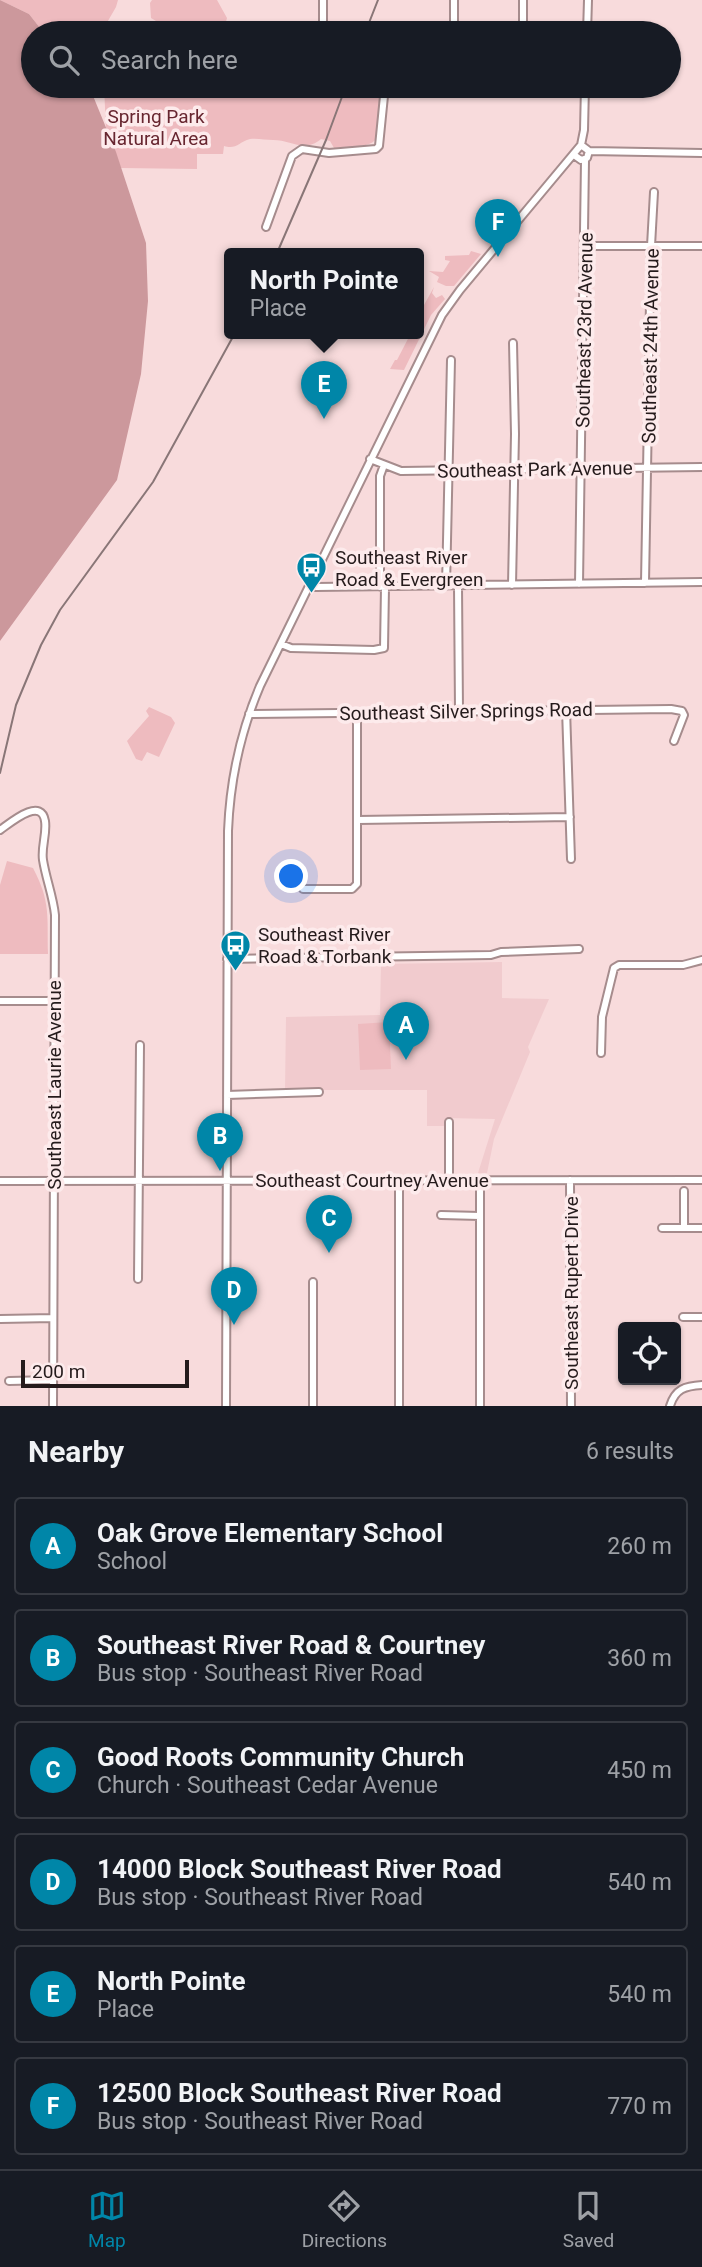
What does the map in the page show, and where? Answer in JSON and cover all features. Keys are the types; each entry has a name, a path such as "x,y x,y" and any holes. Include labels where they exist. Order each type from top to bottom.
{"street":[{"path":"323,0 323,21"},
{"path":"454,0 454,21"},
{"path":"523,0 523,21"},
{"path":"587,21 588,0"},
{"path":"266,228 296,151 302,149 328,153 376,149 379,146 384,98"},
{"path":"226,1406 229,801 236,761 249,714 281,644 447,307 581,145 585,98"},
{"path":"581,145 589,151 702,153"},
{"path":"574,155 585,160 589,151"},
{"name":"Southeast 23rd Avenue","path":"579,584 586,246 585,160"},
{"name":"Southeast 24th Avenue","path":"645,583 654,192"},
{"path":"586,246 702,246"},
{"path":"512,585 513,343"},
{"path":"446,586 451,359"},
{"name":"Southeast Park Avenue","path":"370,459 401,471 702,467"},
{"path":"281,644 291,648 384,648 380,476 384,465"},
{"path":"310,584 316,587 383,587 702,582"},
{"path":"458,586 459,711"},
{"path":"566,709 571,859"},
{"name":"Southeast Silver Springs Road","path":"249,714 671,709 682,711 684,717 674,741"},
{"path":"303,889 352,889 357,884 357,713"},
{"name":"Southeast Laurie Avenue","path":"0,830 31,810 43,816 45,822 42,858 55,915 53,1406"},
{"path":"358,820 570,817"},
{"path":"227,959 491,955 501,952 579,949"},
{"path":"601,1053 602,1017 614,968 618,965 683,965 702,960"},
{"path":"0,1001 55,1001"},
{"path":"138,1279 140,1045"},
{"path":"227,1095 319,1093"},
{"path":"449,1122 449,1180"},
{"path":"398,1406 399,1180"},
{"name":"Southeast Courtney Avenue","path":"0,1181 449,1180 480,1183 702,1180"},
{"name":"Southeast Rupert Drive","path":"570,1180 571,1406"},
{"path":"480,1183 480,1406"},
{"path":"684,1191 684,1228"},
{"path":"441,1216 480,1216"},
{"path":"662,1228 702,1228"},
{"path":"313,1282 313,1406"},
{"path":"683,1317 702,1317"},
{"path":"0,1319 53,1318"},
{"path":"9,1381 53,1380"},
{"path":"670,1406 675,1393 685,1387 702,1385"}],"shaded area":[{"path":"0,0 29,14 35,21 21,21 21,98 94,98 116,152 146,243 148,301 141,374 117,480 0,641"},
{"path":"502,962 502,998 549,999 494,1139 487,1173 478,1173 495,1119 446,1118 446,1126 427,1126 427,1090 285,1090 286,1017 380,1015 381,964"}],"green space":[{"path":"0,0 118,0 108,21 35,21 29,14"},
{"path":"152,0 217,0 227,18 226,21 156,21 151,18"},
{"name":"Spring Park Natural Area","path":"105,98 380,98 381,127 379,135 369,144 334,148 330,141 321,139 304,145 250,139 235,146 224,146 223,154 197,154 197,169 121,168 106,129"},
{"path":"471,251 481,254 454,286 437,282 439,277 429,271 443,272 450,261 445,260 445,256 469,255"},
{"path":"434,287 432,293 436,298 442,295 445,299 431,315 424,329 424,305"},
{"path":"408,339 419,339 404,370 390,369"},
{"path":"149,707 171,717 175,723 159,757 147,752 142,761 136,759 127,741 149,716 146,711"},
{"path":"7,861 33,868 39,880 47,910 48,954 0,954 0,885"},
{"path":"389,1022 391,1069 360,1070 358,1024"}],"railway":[{"path":"370,21 378,0"},
{"path":"279,248 342,98"},
{"path":"0,773 16,705 41,645 60,610 153,482 232,339"}],"place":[{"name":"12500 Block Southeast River Road","path":"498,257"},
{"name":"North Pointe","path":"324,419"},
{"name":"Southeast River Road & Evergreen","path":"312,595"},
{"name":"Southeast River Road & Torbank","path":"235,972"},
{"name":"Oak Grove Elementary School","path":"406,1060"},
{"name":"Southeast River Road & Courtney","path":"220,1171"},
{"name":"Good Roots Community Church","path":"329,1253"},
{"name":"14000 Block Southeast River Road","path":"234,1325"}]}
